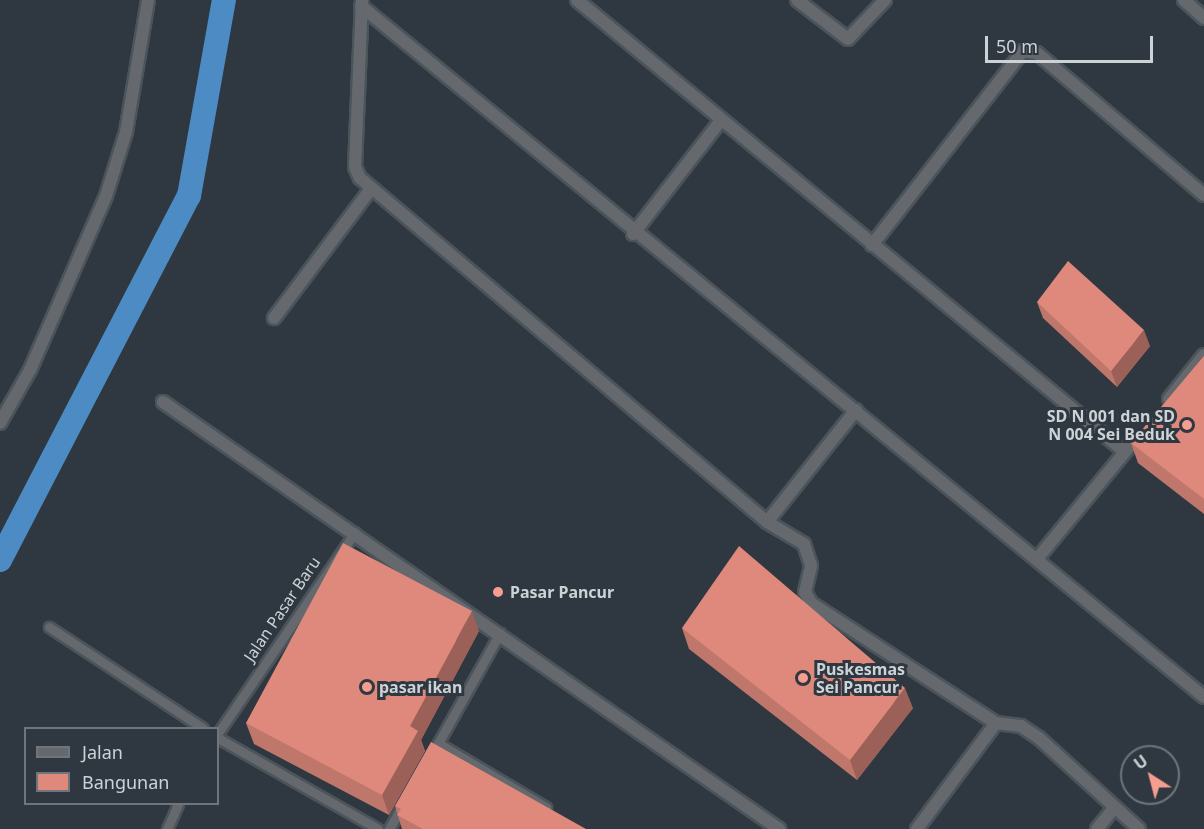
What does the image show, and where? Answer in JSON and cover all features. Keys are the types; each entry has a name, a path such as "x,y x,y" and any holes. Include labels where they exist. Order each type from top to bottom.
{"street":[{"path":"0,423 30,370 106,196 126,132 148,0"},
{"path":"577,0 1125,452"},
{"path":"797,0 848,39 885,0"},
{"path":"1184,0 1204,18"},
{"path":"362,3 355,167 371,189 767,522 810,552 805,592 811,603 996,723 1021,726 1039,738 1139,829"},
{"path":"362,3 633,234 856,410 1204,697"},
{"path":"872,245 1023,51 1037,53 1204,195"},
{"path":"633,234 721,120"},
{"path":"273,318 371,189"},
{"path":"1161,408 1204,355"},
{"path":"163,402 355,532 779,829"},
{"path":"767,522 856,410"},
{"path":"1037,559 1139,434"},
{"path":"917,829 996,723"},
{"path":"1098,829 1114,808"}],"lane":[{"name":"Jalan Pasar Baru","path":"219,732 355,532"},
{"path":"49,627 199,727"},
{"path":"427,762 500,633"},
{"path":"219,739 378,829"},
{"path":"438,743 555,812"},
{"path":"389,829 411,791"},
{"path":"167,829 178,805"}],"building":[{"path":"1068,261 1144,330 1111,371 1037,302"},
{"name":"SD N 001 dan SD N 004 Sei Beduk","path":"1204,356 1204,499 1131,443"},
{"name":"pasar ikan","path":"343,543 472,611 410,726 418,731 382,795 246,723"},
{"name":"Puskesmas Sei Pancur","path":"739,546 905,688 850,760 682,628"},
{"path":"431,742 586,829 423,829 397,815 401,809 395,806"}],"waterway":[{"path":"0,560 189,196 224,0"}],"place":[{"name":"SD N 001 dan SD N 004 Sei Beduk","path":"1187,425"},
{"name":"Pasar Pancur","path":"498,592"},
{"name":"Puskesmas Sei Pancur","path":"803,678"},
{"name":"pasar ikan","path":"367,687"}]}
